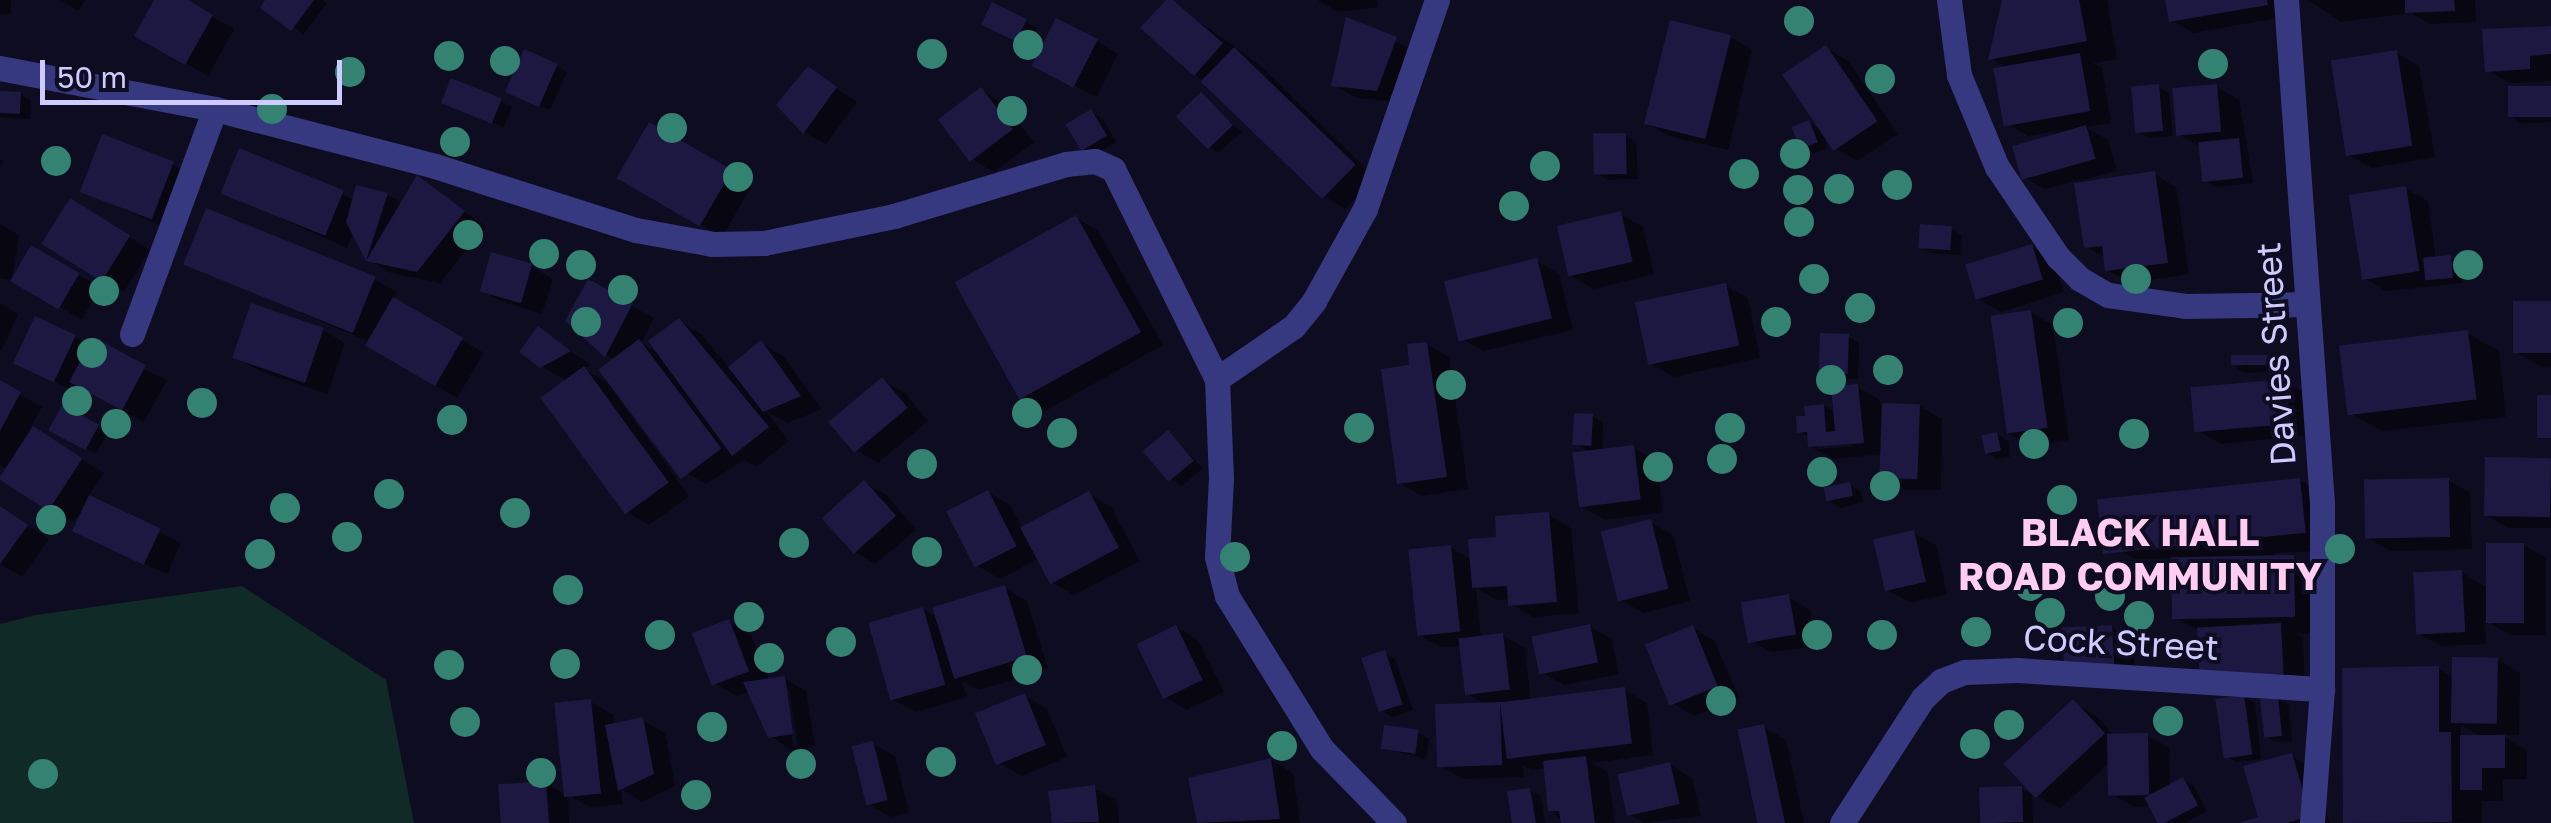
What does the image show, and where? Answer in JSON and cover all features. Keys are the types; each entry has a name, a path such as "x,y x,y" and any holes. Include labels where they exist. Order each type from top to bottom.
{"street":[{"path":"1218,379 1294,326 1314,302 1365,210 1438,0"},
{"path":"1949,0 1958,75 1997,167 2058,257 2080,279 2108,295 2185,306 2306,304"},
{"name":"Davies Street","path":"2286,0 2322,504 2322,689 2312,823"},
{"path":"0,68 215,109 435,166 636,230 712,244 764,243 894,216 1066,164 1095,161 1113,169 1218,379 1222,478 1218,558 1228,596 1322,749 1394,823"},
{"path":"132,334 215,109"},
{"name":"Cock Street","path":"1842,823 1923,698 1941,681 1964,672 2018,670 2322,689"}],"green space":[{"path":"242,586 386,680 414,823 0,823 0,624 36,615"}],"building":[{"path":"154,0 188,0 213,15 185,65 134,36"},
{"path":"265,0 314,0 291,31 260,8"},
{"path":"1166,0 1173,0 1223,43 1194,76 1140,28"},
{"path":"2002,0 2079,0 2087,41 1988,60"},
{"path":"2165,0 2267,0 2268,5 2169,22"},
{"path":"2405,0 2454,0 2455,11 2405,13"},
{"path":"992,2 1027,19 1016,42 981,24"},
{"path":"1346,17 1397,37 1377,91 1331,86"},
{"path":"1056,18 1098,39 1073,87 1031,66"},
{"path":"1670,20 1731,35 1705,139 1644,124"},
{"path":"2551,26 2551,54 2530,56 2530,69 2485,72 2482,29"},
{"path":"1826,45 1877,121 1834,151 1782,75"},
{"path":"1234,47 1356,164 1322,199 1201,82"},
{"path":"524,49 558,64 539,107 505,92"},
{"path":"2397,50 2412,146 2346,156 2331,60"},
{"path":"2080,53 2090,111 2004,126 1993,68"},
{"path":"808,66 837,87 803,134 776,105"},
{"path":"451,78 502,99 492,124 441,103"},
{"path":"2159,84 2163,131 2135,133 2131,86"},
{"path":"2217,84 2221,132 2176,136 2172,88"},
{"path":"2508,86 2551,86 2551,117 2508,117"},
{"path":"981,87 1013,129 970,162 938,119"},
{"path":"0,91 21,92 20,114 0,113"},
{"path":"1201,92 1233,125 1208,149 1176,116"},
{"path":"1091,109 1107,136 1081,151 1065,124"},
{"path":"1809,120 1818,142 1800,149 1791,127"},
{"path":"649,122 732,170 700,226 616,178"},
{"path":"2086,125 2096,159 2022,180 2012,146"},
{"path":"1626,133 1627,174 1594,175 1593,134"},
{"path":"102,134 174,162 152,219 80,192"},
{"path":"2239,138 2243,178 2202,182 2198,142"},
{"path":"239,148 344,190 325,236 221,193"},
{"path":"2155,171 2168,263 2105,271 2102,246 2084,248 2074,183"},
{"path":"417,175 465,211 417,272 366,261"},
{"path":"356,185 388,193 366,261 346,222"},
{"path":"2406,186 2419,271 2362,280 2349,195"},
{"path":"70,198 130,236 102,281 41,244"},
{"path":"206,208 376,277 353,333 183,265"},
{"path":"1621,211 1633,262 1568,277 1557,226"},
{"path":"1076,215 1141,332 1019,400 954,282"},
{"path":"1920,224 1952,226 1950,250 1918,248"},
{"path":"2032,244 2043,279 1976,300 1965,264"},
{"path":"31,245 79,273 58,309 10,281"},
{"path":"491,252 532,264 521,303 480,291"},
{"path":"2451,255 2453,278 2425,280 2423,257"},
{"path":"1537,258 1552,318 1459,341 1444,281"},
{"path":"588,279 633,303 605,357 565,321"},
{"path":"1726,283 1739,346 1648,365 1635,302"},
{"path":"393,297 463,338 435,386 365,345"},
{"path":"2513,301 2551,301 2551,353 2513,353"},
{"path":"251,303 324,328 305,383 232,358"},
{"path":"2031,310 2048,428 2007,434 1990,316"},
{"path":"35,316 76,335 54,382 13,363"},
{"path":"679,318 769,427 732,456 648,341"},
{"path":"538,326 571,351 540,368 519,352"},
{"path":"2468,330 2477,399 2347,415 2339,346"},
{"path":"1820,333 1849,334 1848,374 1819,373"},
{"path":"93,337 146,365 122,410 69,382"},
{"path":"639,339 721,448 681,479 598,370"},
{"path":"761,340 801,396 763,412 728,367"},
{"path":"1427,342 1447,477 1397,484 1381,369 1409,365 1407,344"},
{"path":"2231,355 2280,355 2280,365 2231,365"},
{"path":"584,366 669,482 625,514 540,398"},
{"path":"882,377 908,408 854,453 828,422"},
{"path":"2286,379 2290,424 2194,432 2190,387"},
{"path":"0,380 21,392 0,431"},
{"path":"1858,384 1864,443 1808,447 1807,432 1797,433 1796,416 1805,416 1804,406 1824,404 1826,432 1835,431 1831,386"},
{"path":"2537,395 2551,395 2551,438 2537,438"},
{"path":"1882,403 1920,404 1917,479 1879,478"},
{"path":"62,405 99,425 85,450 48,431"},
{"path":"1574,413 1593,414 1591,446 1572,445"},
{"path":"33,426 82,458 48,511 0,480"},
{"path":"1168,430 1194,461 1168,482 1143,451"},
{"path":"1997,432 2001,451 1985,454 1981,435"},
{"path":"1634,445 1641,500 1579,507 1572,453"},
{"path":"2485,457 2551,458 2550,517 2484,516"},
{"path":"2300,478 2306,533 2103,554 2097,499"},
{"path":"2449,478 2450,537 2365,538 2364,479"},
{"path":"864,480 896,516 854,554 822,518"},
{"path":"1850,482 1853,496 1827,501 1824,488"},
{"path":"988,490 1017,546 975,567 946,511"},
{"path":"1089,491 1119,548 1050,584 1020,528"},
{"path":"89,495 161,528 144,565 72,531"},
{"path":"0,506 28,525 0,564"},
{"path":"1549,512 1557,602 1508,606 1507,586 1472,588 1468,539 1496,537 1495,516"},
{"path":"1651,519 1668,589 1618,601 1601,532"},
{"path":"1914,530 1926,582 1885,591 1873,539"},
{"path":"2486,543 2524,543 2524,623 2486,623"},
{"path":"1451,545 1460,632 1417,636 1408,549"},
{"path":"2294,555 2295,617 2172,619 2171,557"},
{"path":"2462,570 2465,632 2416,634 2413,573"},
{"path":"1005,585 1027,657 954,679 932,607"},
{"path":"1789,594 1796,634 1748,643 1741,603"},
{"path":"923,607 945,685 891,701 868,623"},
{"path":"729,619 749,671 712,686 692,633"},
{"path":"2281,623 2284,674 2200,678 2197,627"},
{"path":"1590,624 1598,662 1539,675 1531,636"},
{"path":"1176,625 1203,680 1163,699 1136,644"},
{"path":"1693,625 1718,686 1670,706 1645,644"},
{"path":"2112,625 2114,666 2064,669 2062,628"},
{"path":"1503,633 1510,690 1465,695 1458,638"},
{"path":"1385,650 1403,704 1379,712 1361,658"},
{"path":"2452,657 2498,658 2497,724 2451,723"},
{"path":"2439,666 2439,732 2451,732 2452,822 2343,823 2342,668"},
{"path":"785,676 793,734 768,738 743,682"},
{"path":"1625,687 1632,744 1507,759 1500,702"},
{"path":"1025,693 1046,745 996,765 975,713"},
{"path":"2244,695 2252,754 2224,758 2215,699"},
{"path":"2278,697 2282,736 2264,738 2260,699"},
{"path":"591,699 601,793 564,797 554,703"},
{"path":"2073,699 2105,733 2036,798 2004,764"},
{"path":"1500,702 1502,765 1437,767 1435,704"},
{"path":"643,717 654,774 618,791 605,725"},
{"path":"1764,724 1785,823 1757,823 1738,730"},
{"path":"1384,725 1419,730 1415,754 1381,749"},
{"path":"2148,733 2149,795 2108,796 2107,734"},
{"path":"2460,735 2505,735 2505,768 2482,768 2482,790 2460,790"},
{"path":"873,741 888,800 866,806 852,746"},
{"path":"2292,753 2310,816 2287,823 2239,823 2258,817 2243,766"},
{"path":"1586,756 1595,823 1561,823 1559,811 1548,811 1543,761"},
{"path":"1271,758 1280,819 1197,823 1188,778"},
{"path":"1670,762 1680,804 1627,816 1617,774"},
{"path":"2183,777 2198,805 2158,823 2144,798"},
{"path":"546,781 549,823 501,823 498,784"},
{"path":"1095,785 1099,822 1052,823 1048,791"},
{"path":"2022,786 2023,822 1980,823 1979,788"},
{"path":"1530,788 1536,823 1512,823 1507,791"}],"district":[{"name":"BLACK HALL ROAD COMMUNITY","path":"2140,554"}]}
